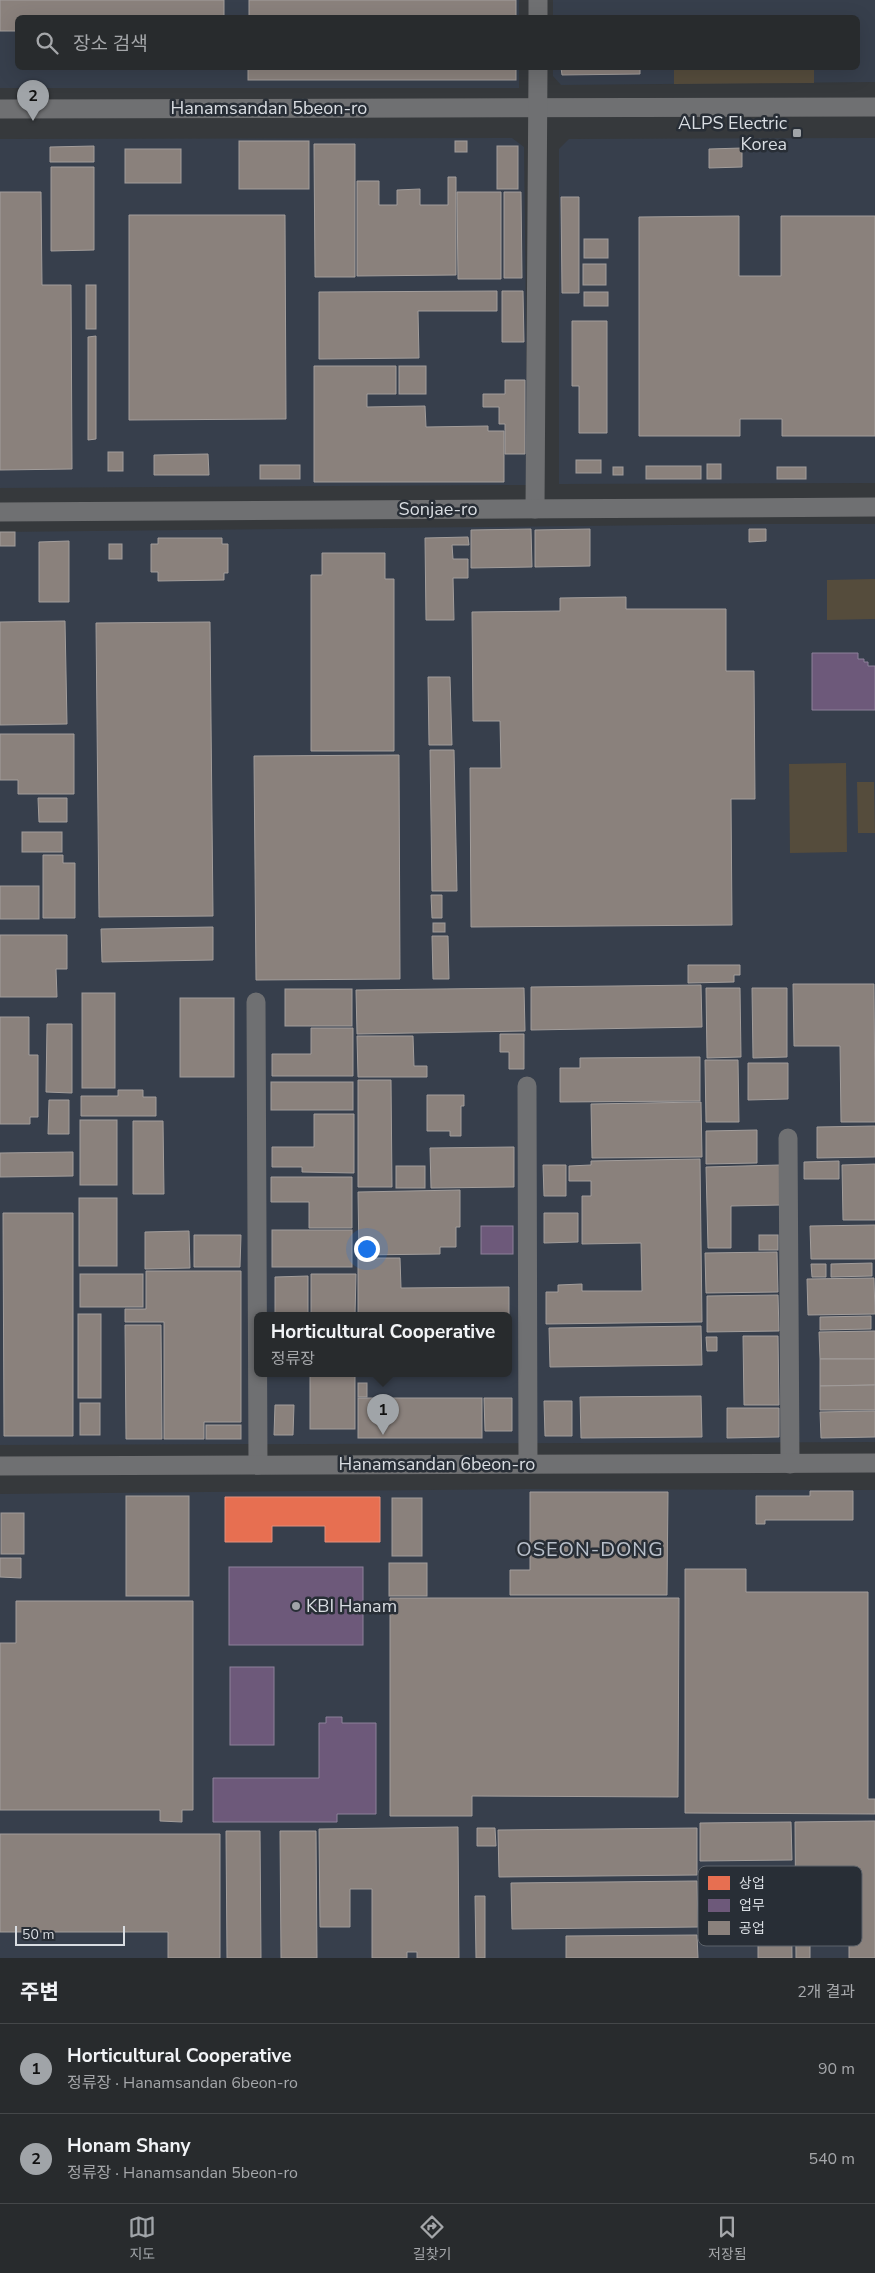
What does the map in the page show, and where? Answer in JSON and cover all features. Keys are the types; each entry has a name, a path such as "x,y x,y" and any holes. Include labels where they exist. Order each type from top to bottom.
{"street":[{"path":"538,0 538,15"},
{"path":"535,509 538,70"},
{"name":"Hanamsandan 5beon-ro","path":"0,109 537,106 875,107"},
{"name":"Sonjae-ro","path":"0,512 875,506"},
{"path":"256,1002 257,1312"},
{"path":"527,1086 528,1464"},
{"path":"788,1138 790,1464"},
{"path":"258,1377 258,1465"},
{"name":"Hanamsandan 6beon-ro","path":"0,1466 875,1463"}],"shaded area":[{"path":"0,0 519,0 519,15 15,15 15,70 519,70 519,88 0,88"},
{"path":"553,0 875,0 875,82 561,85 553,76 553,70 860,70 860,15 553,15"},
{"path":"674,70 814,70 814,83 674,84"},
{"path":"512,138 524,147 528,485 0,488 0,139"},
{"path":"875,138 875,483 559,484 559,149 569,139"},
{"path":"875,524 875,1442 0,1445 0,532"},
{"path":"875,579 875,619 827,620 827,580"},
{"path":"846,763 847,852 790,853 789,764"},
{"path":"857,782 874,782 875,833 858,833"},
{"path":"528,1489 875,1490 875,1958 0,1958 0,1494"}],"building: 상업":[{"path":"225,1497 380,1497 380,1542 325,1542 325,1526 272,1526 272,1542 225,1542"}],"building: 업무":[{"path":"812,653 858,653 858,659 864,659 864,662 868,662 868,666 875,666 875,710 812,710"},
{"path":"481,1226 513,1226 513,1254 481,1254"},
{"name":"KBI Hanam","path":"229,1567 363,1567 363,1645 229,1645"},
{"path":"230,1667 274,1667 274,1745 230,1745"},
{"path":"326,1717 342,1717 342,1723 376,1723 376,1814 337,1814 337,1822 213,1822 213,1778 319,1778 319,1723 326,1723"}],"building: 공업":[{"path":"0,0 224,0 224,15 15,15 15,31 0,31"},
{"path":"249,0 516,0 516,15 249,15"},
{"path":"248,70 516,70 516,80 248,80"},
{"path":"561,70 640,70 640,74 562,75"},
{"path":"239,141 309,141 309,189 239,189"},
{"path":"455,141 467,141 467,152 455,152"},
{"path":"314,144 355,144 355,277 315,277"},
{"path":"94,146 94,162 50,162 50,147"},
{"path":"497,146 518,146 518,189 497,189"},
{"path":"742,148 742,167 709,168 709,149"},
{"path":"125,149 181,149 181,183 125,183"},
{"path":"51,167 94,167 94,250 51,251"},
{"path":"448,177 456,177 456,275 357,276 357,181 379,181 379,205 397,205 397,190 420,189 420,205 448,205"},
{"path":"0,192 41,192 42,285 71,285 72,469 0,470"},
{"path":"457,192 501,192 501,279 458,279"},
{"path":"504,192 521,192 522,278 504,278"},
{"path":"561,197 579,197 579,293 562,293"},
{"path":"129,215 285,215 286,419 129,420"},
{"path":"739,216 739,276 781,276 781,216 875,216 875,436 782,436 782,419 740,419 740,436 639,436 639,217"},
{"path":"584,239 608,239 608,258 584,258"},
{"path":"583,264 606,264 606,285 583,285"},
{"path":"86,285 96,285 96,329 86,329"},
{"path":"497,291 497,311 418,311 419,358 319,359 319,292"},
{"path":"502,291 523,291 524,342 502,342"},
{"path":"584,292 608,292 608,306 584,306"},
{"path":"572,321 607,321 607,433 579,433 579,386 572,386"},
{"path":"96,336 96,439 88,440 88,337"},
{"path":"314,366 396,366 396,394 367,394 367,407 425,406 426,427 488,426 488,431 504,431 504,482 314,482"},
{"path":"399,366 426,366 426,394 399,394"},
{"path":"505,380 525,380 525,454 505,454 505,424 499,424 499,407 483,407 483,394 505,394"},
{"path":"108,452 123,452 123,471 108,471"},
{"path":"208,454 209,475 154,475 154,455"},
{"path":"576,460 601,460 601,473 576,473"},
{"path":"707,464 721,464 721,479 707,479"},
{"path":"260,465 300,465 300,479 260,479"},
{"path":"646,466 701,466 701,479 646,479"},
{"path":"613,467 623,467 623,475 613,475"},
{"path":"777,467 806,467 806,479 777,479"},
{"path":"531,529 532,567 471,568 471,530"},
{"path":"590,529 590,566 535,567 535,530"},
{"path":"749,529 766,529 766,541 749,542"},
{"path":"0,532 15,532 15,546 0,546"},
{"path":"468,537 469,545 452,545 453,559 468,559 468,578 453,578 454,620 426,620 425,538"},
{"path":"158,538 222,538 222,544 228,544 228,573 224,573 224,580 158,581 158,572 151,572 151,544 158,544"},
{"path":"69,541 69,602 39,602 39,542"},
{"path":"109,544 122,544 122,559 109,559"},
{"path":"322,553 385,553 385,579 394,579 394,751 311,751 311,575 322,575"},
{"path":"626,597 626,609 726,609 726,671 754,671 755,799 731,799 732,925 471,927 470,768 501,768 500,721 473,721 472,612 560,611 560,598"},
{"path":"65,621 67,724 0,725 0,622"},
{"path":"210,622 213,916 99,917 96,623"},
{"path":"428,677 450,677 452,745 429,745"},
{"path":"0,734 74,734 74,794 18,794 18,780 0,780"},
{"path":"430,750 454,750 457,891 432,891"},
{"path":"399,755 400,979 256,980 254,756"},
{"path":"38,798 67,798 67,822 39,822"},
{"path":"22,832 62,832 62,852 22,852"},
{"path":"43,855 63,855 63,863 75,863 75,918 43,918"},
{"path":"0,886 39,886 39,919 0,919"},
{"path":"431,895 442,895 442,918 432,918"},
{"path":"433,923 445,923 445,932 433,932"},
{"path":"213,927 213,960 102,962 101,929"},
{"path":"0,935 67,935 67,969 56,969 57,997 0,997"},
{"path":"432,936 448,936 449,979 433,979"},
{"path":"688,965 740,965 740,975 734,975 734,982 688,983"},
{"path":"793,984 874,984 875,1122 841,1122 840,1046 794,1046"},
{"path":"701,985 702,1027 531,1030 531,987"},
{"path":"524,988 525,1031 357,1034 356,990"},
{"path":"706,988 740,988 741,1057 707,1058"},
{"path":"752,988 787,988 787,1057 753,1058"},
{"path":"285,989 352,989 352,1026 285,1026"},
{"path":"82,993 115,993 115,1088 82,1088"},
{"path":"180,998 234,998 234,1077 180,1077"},
{"path":"0,1017 29,1017 29,1055 38,1055 38,1117 30,1117 30,1124 0,1124"},
{"path":"47,1024 72,1024 72,1093 46,1092"},
{"path":"311,1028 353,1028 353,1076 272,1076 272,1054 311,1054"},
{"path":"500,1034 524,1034 524,1069 509,1069 509,1052 500,1052"},
{"path":"357,1036 413,1036 414,1066 427,1066 427,1077 358,1077"},
{"path":"700,1057 700,1101 560,1102 560,1068 580,1068 580,1058"},
{"path":"705,1060 738,1060 739,1122 706,1122"},
{"path":"748,1063 788,1063 788,1099 748,1100"},
{"path":"358,1080 391,1080 392,1187 358,1187"},
{"path":"271,1082 353,1082 353,1110 271,1110"},
{"path":"118,1090 143,1090 143,1097 156,1097 156,1116 81,1116 81,1096 118,1096"},
{"path":"427,1095 464,1095 464,1106 461,1106 461,1136 450,1136 450,1131 427,1131"},
{"path":"49,1100 69,1100 69,1134 48,1134"},
{"path":"701,1102 702,1157 592,1158 591,1104"},
{"path":"314,1114 354,1114 354,1173 302,1172 302,1167 272,1167 272,1147 314,1147"},
{"path":"80,1120 117,1120 117,1185 80,1185"},
{"path":"133,1121 163,1121 164,1194 133,1194"},
{"path":"875,1126 875,1157 817,1158 817,1127"},
{"path":"757,1130 757,1163 706,1164 706,1131"},
{"path":"514,1147 514,1187 431,1188 430,1148"},
{"path":"73,1152 73,1176 0,1177 0,1153"},
{"path":"700,1159 702,1322 546,1324 546,1292 558,1292 558,1285 582,1284 582,1291 642,1291 641,1243 582,1244 582,1196 591,1196 591,1181 569,1181 569,1166 591,1165 591,1161"},
{"path":"839,1161 839,1179 804,1179 804,1162"},
{"path":"875,1164 875,1220 843,1220 842,1165"},
{"path":"543,1165 566,1165 566,1196 544,1196"},
{"path":"780,1165 781,1205 731,1206 731,1248 708,1248 706,1167"},
{"path":"396,1166 425,1166 425,1188 396,1188"},
{"path":"271,1177 352,1177 352,1228 309,1228 309,1202 271,1202"},
{"path":"460,1190 460,1227 456,1227 456,1247 440,1247 440,1254 359,1255 358,1192"},
{"path":"79,1198 117,1198 117,1266 79,1266"},
{"path":"3,1213 73,1213 73,1436 4,1436"},
{"path":"544,1213 578,1213 578,1242 544,1243"},
{"path":"875,1225 875,1259 811,1259 810,1226"},
{"path":"272,1230 352,1230 352,1267 272,1267"},
{"path":"189,1231 190,1268 145,1269 145,1232"},
{"path":"194,1235 241,1235 240,1267 194,1267"},
{"path":"759,1235 778,1235 778,1250 759,1250"},
{"path":"777,1252 778,1292 706,1293 705,1253"},
{"path":"358,1258 400,1258 401,1288 509,1287 509,1312 358,1312"},
{"path":"872,1263 872,1276 831,1277 831,1264"},
{"path":"811,1264 826,1264 826,1277 812,1277"},
{"path":"146,1271 241,1271 241,1422 204,1422 204,1439 164,1439 164,1322 125,1322 125,1309 146,1309"},
{"path":"80,1274 143,1274 143,1307 80,1307"},
{"path":"311,1274 356,1274 355,1312 311,1312"},
{"path":"308,1276 308,1312 275,1312 275,1277"},
{"path":"874,1278 875,1314 808,1315 807,1279"},
{"path":"778,1295 779,1331 707,1332 707,1296"},
{"path":"78,1314 101,1314 101,1398 78,1398"},
{"path":"871,1316 871,1329 820,1330 820,1317"},
{"path":"125,1325 161,1325 162,1439 126,1439"},
{"path":"701,1326 702,1365 550,1367 549,1328"},
{"path":"875,1331 875,1359 820,1359 819,1332"},
{"path":"743,1336 778,1336 779,1405 744,1405"},
{"path":"706,1337 717,1337 717,1351 707,1351"},
{"path":"820,1359 875,1359 875,1385 820,1386"},
{"path":"310,1377 355,1377 355,1429 310,1429"},
{"path":"358,1383 367,1383 367,1397 358,1397"},
{"path":"875,1385 875,1410 820,1410 820,1386"},
{"path":"701,1396 702,1437 581,1438 580,1397"},
{"path":"358,1398 482,1398 482,1438 358,1438"},
{"path":"484,1398 512,1398 512,1431 485,1431"},
{"path":"544,1401 572,1401 572,1436 545,1436"},
{"path":"80,1403 100,1403 100,1435 80,1435"},
{"path":"275,1405 294,1405 293,1435 274,1435"},
{"path":"727,1408 779,1408 779,1437 727,1438"},
{"path":"875,1411 875,1437 821,1438 820,1412"},
{"path":"206,1425 241,1425 241,1439 206,1439"},
{"path":"810,1491 853,1491 853,1520 765,1520 765,1524 756,1524 756,1496 810,1496"},
{"path":"530,1492 668,1492 667,1595 510,1595 510,1570 530,1570"},
{"path":"126,1496 189,1496 189,1596 126,1596"},
{"path":"392,1498 422,1498 422,1556 392,1556"},
{"path":"1,1513 24,1513 24,1554 1,1554"},
{"path":"0,1558 21,1558 21,1578 0,1577"},
{"path":"389,1563 427,1563 427,1596 389,1596"},
{"path":"685,1569 746,1569 746,1592 868,1592 868,1799 875,1799 875,1814 685,1813"},
{"path":"390,1598 679,1598 678,1797 472,1796 472,1816 390,1816"},
{"path":"16,1601 193,1601 193,1810 182,1810 182,1822 160,1821 160,1810 0,1810 0,1643 16,1643"},
{"path":"875,1821 875,1958 849,1958 849,1946 862,1946 862,1866 795,1866 795,1822"},
{"path":"791,1822 792,1860 700,1861 700,1823"},
{"path":"458,1827 459,1958 417,1958 417,1952 407,1952 407,1958 372,1958 372,1889 350,1889 350,1927 320,1927 319,1829"},
{"path":"477,1828 495,1828 496,1846 477,1846"},
{"path":"697,1828 697,1875 499,1877 498,1830"},
{"path":"226,1831 260,1831 261,1958 227,1958"},
{"path":"280,1831 316,1831 317,1958 281,1958"},
{"path":"0,1834 220,1834 220,1958 168,1958 168,1932 0,1932"},
{"path":"697,1881 698,1927 512,1929 511,1883"},
{"path":"475,1896 485,1896 485,1958 476,1958"},
{"path":"697,1935 698,1958 566,1958 566,1936"},
{"path":"758,1946 792,1946 792,1958 758,1958"},
{"path":"796,1946 810,1946 810,1958 796,1958"}],"place":[{"name":"Honam Shany","path":"33,121"},
{"name":"ALPS Electric Korea","path":"797,133"},
{"name":"Horticultural Cooperative","path":"383,1435"},
{"name":"KBI Hanam","path":"296,1606"}],"district":[{"name":"OSEON-DONG","path":"590,1549"}]}
